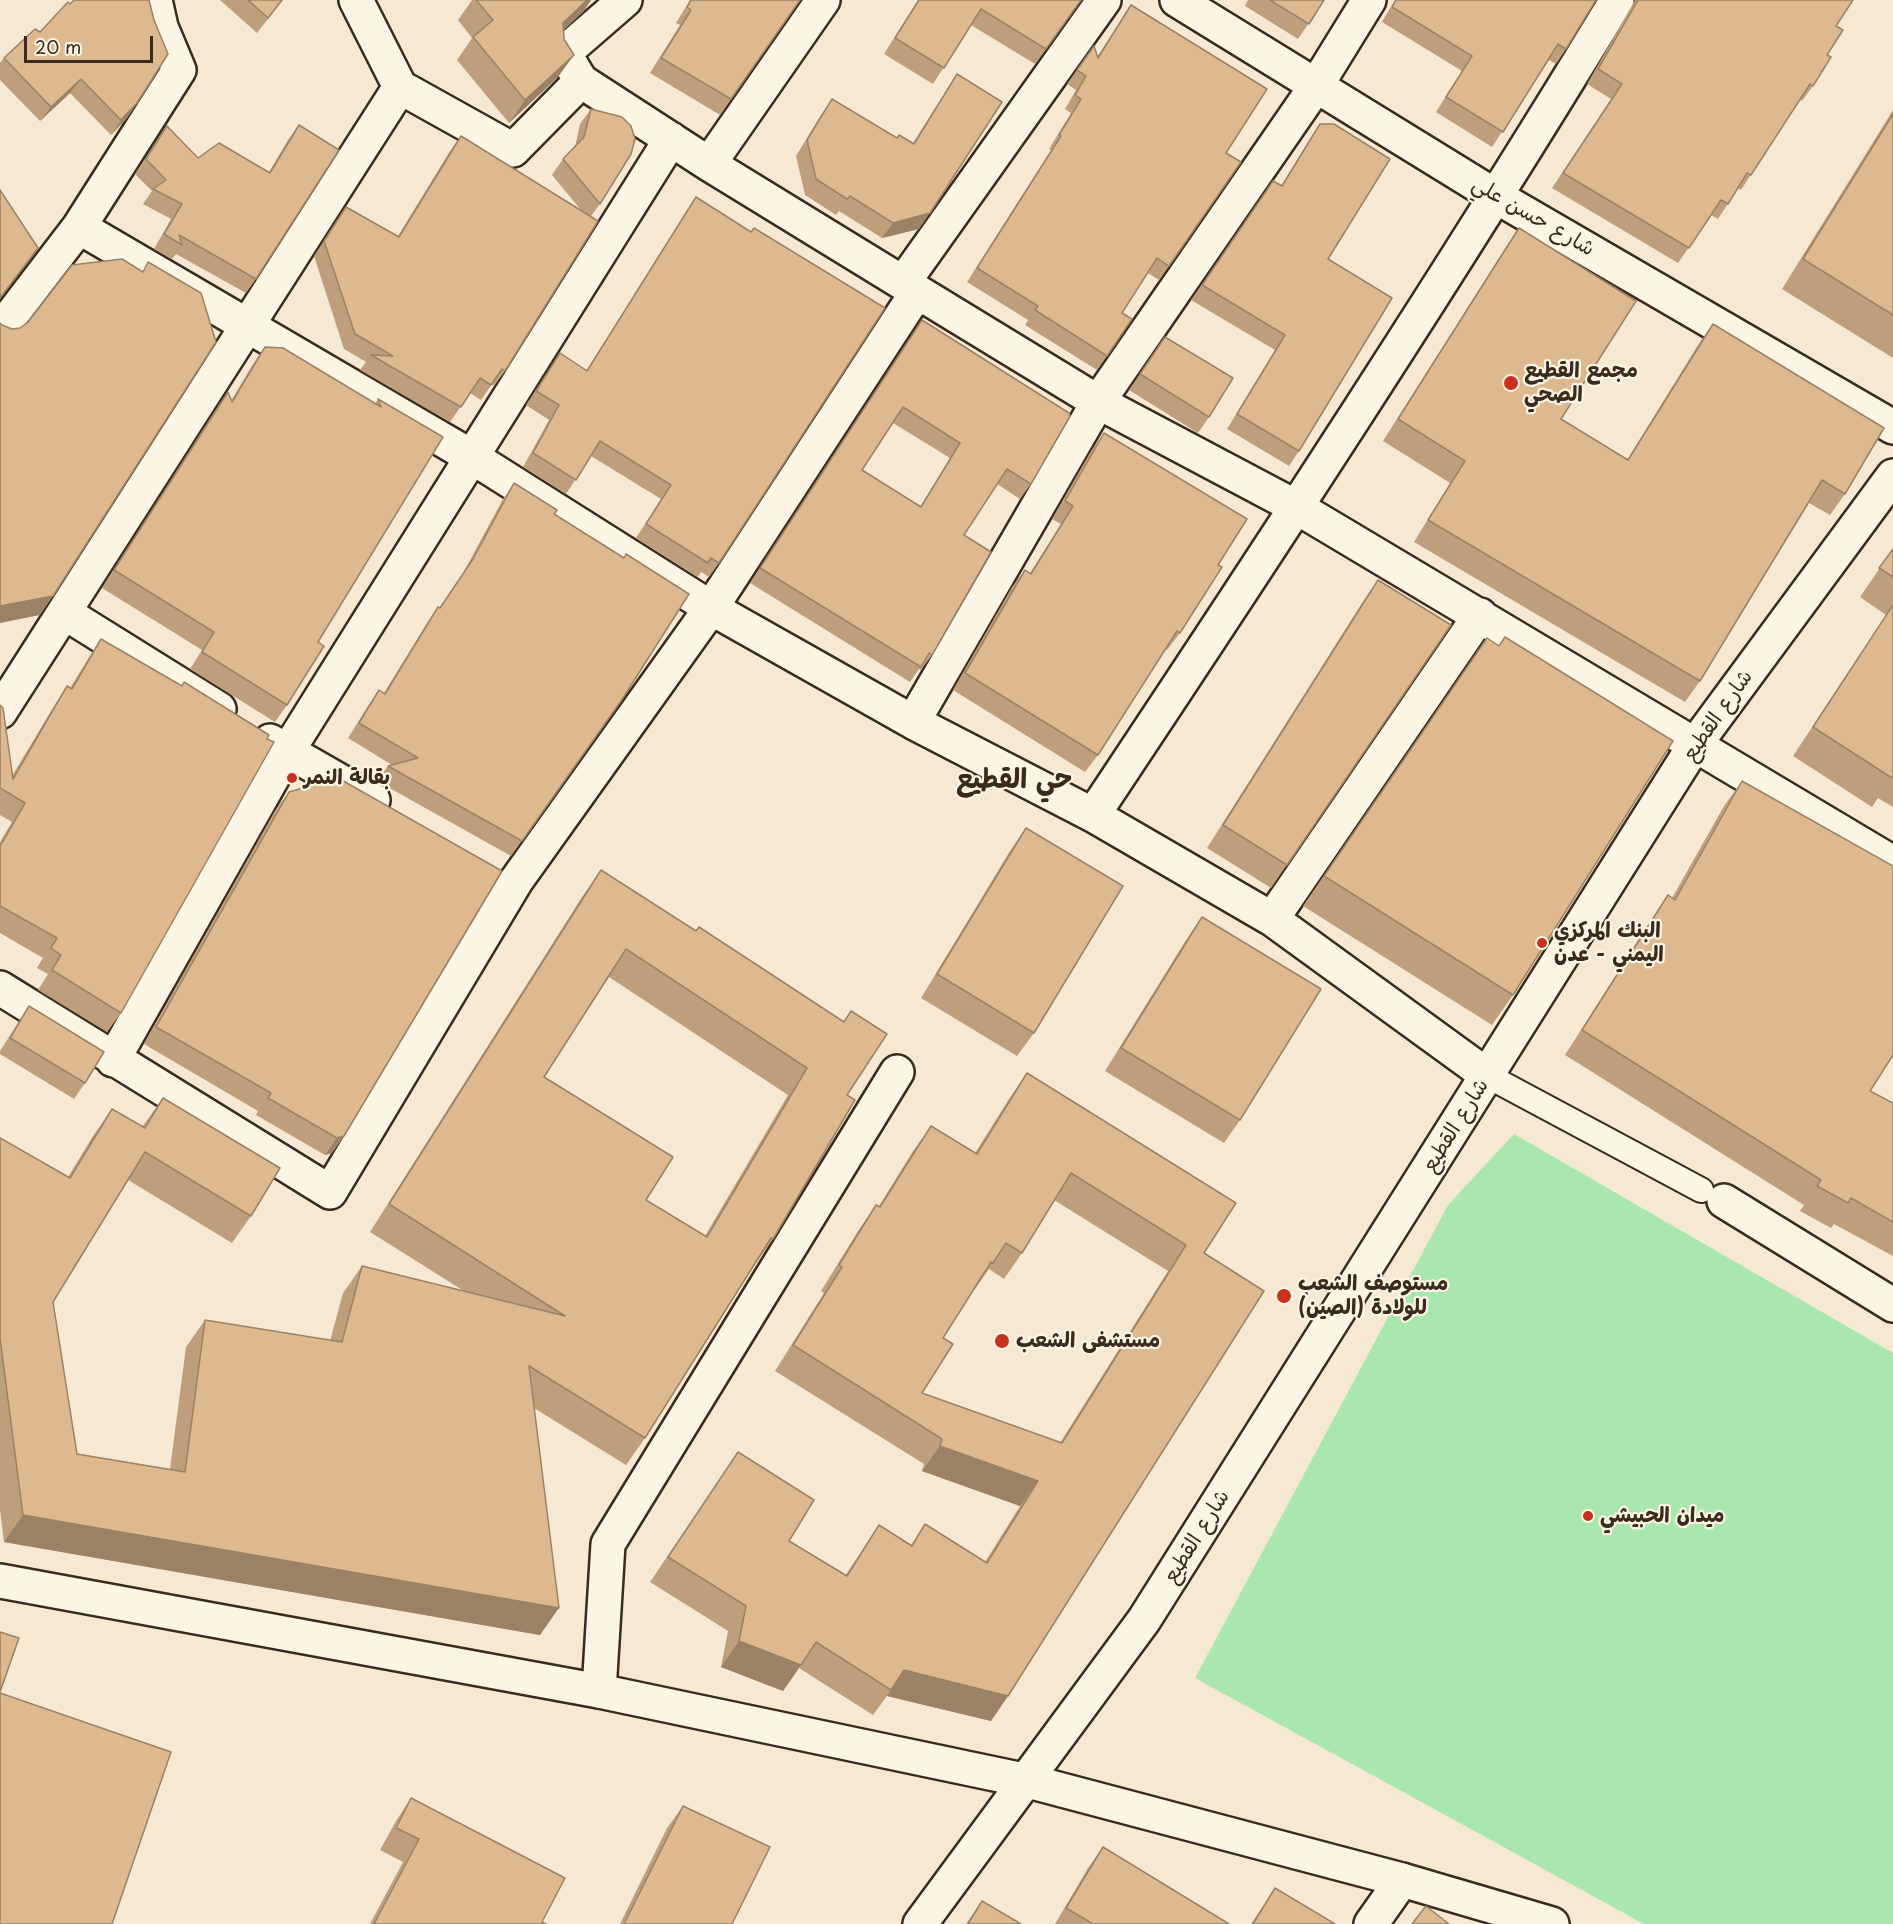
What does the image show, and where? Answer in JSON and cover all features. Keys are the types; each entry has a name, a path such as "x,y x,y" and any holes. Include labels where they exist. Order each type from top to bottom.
{"street":[{"path":"0,330 79,227 179,70 161,27 155,0"},
{"path":"356,0 400,87 513,150 581,81"},
{"path":"625,0 564,53 581,81 709,164 1098,402 1298,508 1893,863"},
{"path":"709,164 823,0"},
{"path":"0,988 113,1060 330,1192 516,881 711,608 910,287 1104,0"},
{"name":"شارع حسن علي","path":"1177,0 1497,197 1893,427"},
{"path":"913,722 1098,402 1316,86 1369,0"},
{"path":"1093,815 1298,508 1497,197 1617,0"},
{"path":"0,712 10,672 65,613 400,87"},
{"path":"113,1060 287,752 671,139"},
{"path":"79,227 472,457 711,608 913,722 1093,815 1272,919 1488,1076"},
{"name":"شارع القطيع","path":"920,1924 1028,1782 1144,1620 1695,746 1893,476"},
{"path":"65,613 287,752 402,816"},
{"path":"1272,919 1480,615"},
{"path":"485,864 516,881"},
{"path":"599,1691 608,1544 897,1072"},
{"path":"1713,1196 1893,1305"},
{"path":"0,1581 599,1691 1028,1782 1402,1880 1552,1924"},
{"path":"1371,1924 1402,1880"}],"lane":[{"path":"1488,1076 1713,1196"}],"green space":[{"name":"ميدان الحبيشي","path":"1514,1134 1893,1353 1893,1924 1644,1924 1195,1678 1448,1205"}],"building":[{"path":"74,0 149,0 154,20 168,54 137,103 121,120 81,79 51,107 4,58 35,29 40,32 68,2 70,4"},
{"path":"248,0 282,0 268,18"},
{"path":"476,0 587,0 563,23 564,39 574,55 525,100 473,37 493,20"},
{"path":"691,0 800,0 731,99 661,58 691,10 687,7"},
{"path":"919,0 1081,0 1046,49 981,9 944,68 895,38"},
{"path":"1270,0 1324,0 1309,24"},
{"path":"1396,0 1596,0 1566,49 1558,44 1503,132 1446,97 1472,56 1392,7"},
{"path":"1638,0 1853,0 1836,26 1843,30 1827,55 1831,57 1813,86 1810,84 1751,175 1747,173 1728,204 1721,200 1689,248 1563,173 1622,84 1598,69"},
{"path":"1131,5 1267,89 1226,153 1241,162 1169,266 1157,258 1122,313 1132,319 1107,356 1035,310 1038,306 977,268 1061,136 1059,135 1081,99 1075,95 1086,76 1077,70 1094,46 1098,58"},
{"path":"957,74 1002,102 930,213 893,223 850,196 847,199 816,179 807,140 832,99 897,138 899,135 914,144"},
{"path":"591,109 622,117 631,126 635,139 631,154 600,204 563,159 584,137"},
{"path":"1893,114 1893,315 1803,259"},
{"path":"1320,124 1334,124 1390,159 1328,259 1392,298 1299,451 1237,414 1285,335 1202,285 1273,181 1282,186"},
{"path":"299,125 339,150 256,279 179,235 182,245 164,234 182,204 153,189 166,180 146,159 167,126 198,158 219,143 270,173"},
{"path":"461,136 598,221 505,371 502,369 491,385 480,378 461,407 371,355 393,356 355,334 324,241 346,207 399,237"},
{"path":"0,190 38,248 0,298"},
{"path":"696,197 751,232 754,228 885,308 719,563 711,558 708,563 646,524 671,485 600,441 576,480 533,453 559,405 536,391 560,353 587,371"},
{"path":"1519,228 1636,301 1561,419 1628,460 1713,324 1884,428 1845,494 1822,480 1700,681 1428,520 1465,461 1398,419"},
{"path":"122,259 143,272 148,262 201,293 216,342 53,596 0,606 0,323 12,329 20,328 28,322 72,265"},
{"path":"922,320 1069,413 1070,416 1031,484 1007,469 964,535 991,552 932,655 929,653 921,667 760,568","holes":["903,407 960,443 921,507 862,470"]},
{"path":"1165,337 1233,378 1209,417 1140,374"},
{"path":"265,347 283,348 381,407 378,399 443,437 318,642 324,646 287,705 202,652 214,632 114,570 228,392 232,402"},
{"path":"1104,433 1247,519 1218,565 1222,567 1180,633 1177,631 1098,755 965,673 1025,570 1031,574 1073,506 1065,501"},
{"path":"514,483 557,510 554,514 624,558 626,554 689,594 621,701 522,841 388,766 418,758 359,723 379,690 385,694 438,607 440,608 473,559"},
{"path":"1893,549 1893,577 1879,568"},
{"path":"1378,580 1451,625 1287,865 1223,825"},
{"path":"1893,605 1893,776 1892,778 1813,727"},
{"path":"1505,637 1673,741 1513,995 1324,876 1487,638 1499,646"},
{"path":"101,639 182,686 184,682 269,735 267,739 274,742 121,1013 52,970 61,955 51,948 57,938 0,906 0,846 25,803 0,788 0,705 3,708 13,779 67,686 72,689"},
{"path":"338,778 502,871 344,1136 337,1138 268,1098 271,1093 156,1027 289,792"},
{"path":"1742,781 1893,866 1893,1055 1870,1091 1893,1103 1893,1222 1851,1198 1848,1203 1817,1186 1821,1180 1582,1030 1668,895 1675,900"},
{"path":"1026,828 1123,886 1034,1033 937,974"},
{"path":"601,870 696,931 699,927 844,1022 851,1011 887,1034 847,1095 855,1100 773,1239 771,1238 645,1438 529,1366 559,1608 23,1515 0,1338 0,1138 70,1178 112,1109 145,1128 163,1098 280,1168 251,1216 145,1152 53,1302 77,1454 185,1472 205,1320 342,1342 362,1266 565,1316 389,1204","holes":["626,949 807,1068 707,1237 646,1200 673,1157 544,1077"]},
{"path":"1202,917 1321,989 1240,1120 1121,1048"},
{"path":"29,1006 104,1052 85,1083 10,1038"},
{"path":"1027,1073 1236,1203 1204,1253 1264,1291 1008,1696 904,1670 891,1690 816,1642 801,1665 739,1641 746,1606 668,1557 738,1452 814,1500 789,1541 847,1576 879,1525 912,1546 925,1524 987,1563 1038,1481 940,1446 942,1439 793,1345 842,1267 839,1265 876,1205 880,1207 931,1126 977,1154","holes":["1071,1173 1186,1245 1062,1443 922,1393 953,1344 943,1338 991,1262 993,1263 1006,1243 1022,1253"]},
{"path":"0,1632 19,1638 0,1692"},
{"path":"0,1693 171,1752 112,1924 0,1924"},
{"path":"411,1798 565,1878 542,1922 546,1924 374,1924 419,1839 396,1828"},
{"path":"683,1806 770,1847 732,1924 624,1924"},
{"path":"1103,1847 1229,1924 1093,1924 1066,1908"},
{"path":"1275,1888 1335,1924 1253,1924"},
{"path":"982,1901 1021,1924 968,1924"},
{"path":"1426,1906 1449,1924 1412,1924"}],"place":[{"name":"مجمع القطيع الصحي","path":"1511,383"},
{"name":"بقالة النمر","path":"292,778"},
{"name":"البنك المركزي اليمني - عدن","path":"1542,943"},
{"name":"مستوصف الشعب (الصين) للولادة","path":"1284,1296"},
{"name":"مستشفى الشعب","path":"1002,1341"},
{"name":"ميدان الحبيشي","path":"1588,1516"}],"district":[{"name":"حي القطيع","path":"1014,781"}]}
